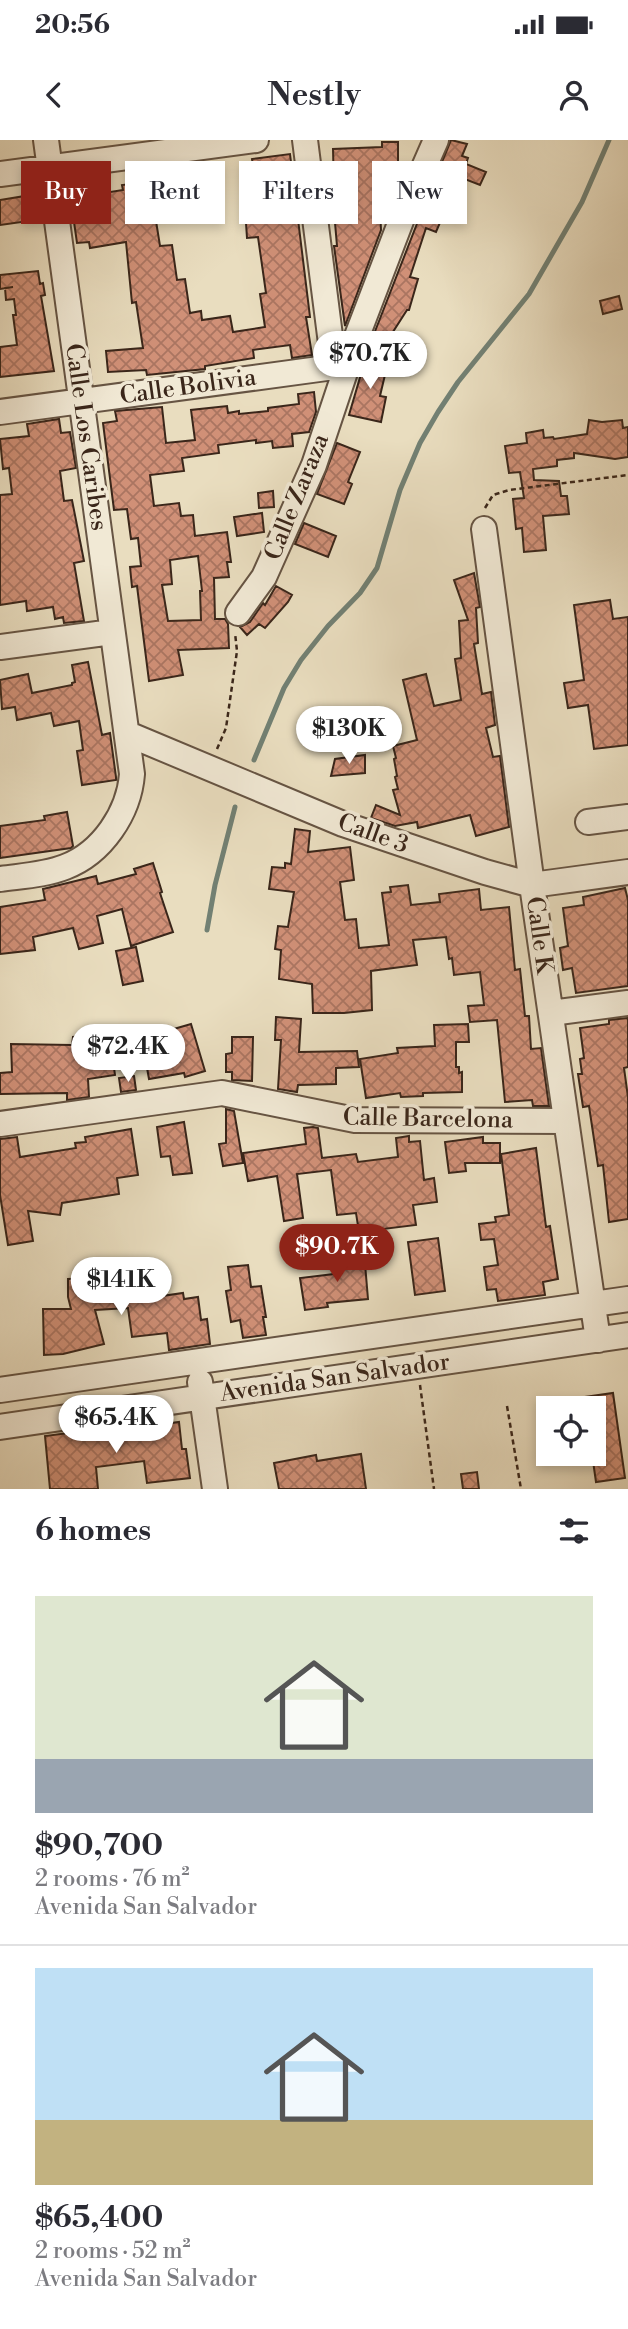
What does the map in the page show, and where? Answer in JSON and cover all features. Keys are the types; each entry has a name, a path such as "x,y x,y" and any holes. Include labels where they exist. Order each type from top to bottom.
{"street":[{"name":"Calle Los Caribes","path":"46,140 49,161"},
{"path":"96,161 256,140"},
{"path":"305,140 339,369"},
{"name":"Calle Zaraza","path":"238,613 264,577 314,465 339,369 436,140"},
{"path":"0,174 21,171"},
{"name":"Calle Los Caribes","path":"0,879 52,871 87,856 114,826 131,793 128,734 58,224"},
{"name":"Calle Bolivia","path":"0,412 339,369"},
{"name":"Calle K","path":"484,529 598,1340"},
{"path":"0,647 112,632"},
{"name":"Calle 3","path":"128,734 343,824 532,885 628,872"},
{"path":"588,822 628,817"},
{"path":"551,1013 628,1003"},
{"name":"Calle Barcelona","path":"0,1124 222,1093 355,1121 566,1121"},
{"name":"Avenida San Salvador","path":"0,1390 628,1299"},
{"name":"Avenida San Salvador","path":"0,1427 628,1335"},
{"path":"197,1361 215,1489"}],"path":[{"path":"484,529 484,510 489,500 497,493 628,475"},
{"path":"206,767 226,728 237,651 234,620 238,613"},
{"path":"417,1366 434,1489"},
{"path":"507,1406 521,1489"}],"building":[{"path":"451,140 467,144 462,156 468,158 467,161 442,161"},
{"path":"382,142 398,142 398,161 372,161 372,224 381,224 381,230 345,326 334,246 337,246 335,224 358,224 358,161 333,161 333,149 382,147"},
{"path":"290,154 291,161 252,161"},
{"path":"467,164 486,172 480,185 467,180"},
{"path":"122,185 125,185 125,224 156,224 160,246 172,245 177,280 185,279 190,313 201,311 202,320 230,316 233,332 265,327 260,294 266,293 258,237 247,238 246,224 299,224 312,355 292,358 290,345 253,350 254,358 205,366 205,369 147,375 146,370 108,372 106,351 143,348 136,302 132,303 126,242 90,248 89,242 77,243 74,224 111,224 111,192 123,190"},
{"path":"21,197 21,222 0,225 0,200"},
{"path":"417,224 439,224 436,232 426,228 410,277 418,279 409,310 389,338 374,334"},
{"path":"38,271 45,295 41,296 54,371 0,377 0,347 17,345 14,299 6,300 5,288 0,289 0,275"},
{"path":"619,296 622,309 603,314 600,301"},
{"path":"366,357 388,362 380,396 386,397 381,422 349,415"},
{"path":"314,392 316,412 309,432 292,434 293,446 273,448 272,441 256,443 256,440 218,445 219,453 182,458 184,471 150,475 154,506 179,503 181,516 193,515 195,536 227,532 231,562 227,562 229,577 214,578 215,619 225,619 228,624 229,648 178,650 183,675 149,681 137,586 132,587 130,567 141,566 138,538 131,539 127,509 114,510 103,423 117,421 115,411 162,407 166,443 195,440 191,410 227,406 228,413 268,411 268,408 299,404 298,394","holes":["198,556 202,591 201,620 168,621 162,585 172,584 170,560"]},
{"path":"59,419 61,433 70,432 76,468 60,471 64,501 72,500 84,561 74,563 84,621 64,623 63,617 55,619 53,607 27,611 26,601 0,605 0,495 12,494 9,468 3,469 0,439 29,436 27,424"},
{"path":"589,420 622,420 623,428 628,427 628,457 615,459 574,453 574,458 557,460 557,466 533,469 534,480 559,481 561,496 567,496 569,514 543,516 546,550 524,552 522,528 516,529 513,499 524,498 520,472 509,473 505,446 527,443 526,433 543,430 544,438 554,439 587,434"},
{"path":"337,443 360,452 348,482 352,484 344,504 317,494"},
{"path":"273,491 274,507 259,508 258,493"},
{"path":"262,513 264,532 237,536 234,517"},
{"path":"304,523 336,536 328,557 295,544"},
{"path":"474,573 480,607 476,608 478,643 474,644 482,694 491,692 495,725 486,728 493,757 500,756 509,827 476,836 470,815 418,828 417,822 395,826 371,818 376,805 400,815 393,790 398,789 393,746 417,740 403,680 426,674 434,706 461,700 455,659 461,658 459,621 468,620 454,580"},
{"path":"276,586 292,595 288,602 265,628 259,624 247,635 240,627 250,622 263,603 265,605"},
{"path":"610,600 613,619 628,617 628,745 594,749 588,705 568,708 564,683 584,680 574,605"},
{"path":"88,662 102,735 110,733 116,780 82,785 77,751 83,750 79,721 54,726 51,713 17,720 15,707 2,709 0,680 28,674 32,693 72,685 75,682 72,665"},
{"path":"365,755 365,773 331,776 335,759"},
{"path":"67,812 73,846 71,848 0,858 0,826 45,820 44,816"},
{"path":"295,829 310,831 308,852 350,847 354,880 340,882 345,920 356,919 359,948 389,945 382,893 391,892 390,887 408,885 411,905 440,902 439,894 479,889 481,910 509,907 515,970 520,969 525,1016 529,1016 531,1049 541,1048 549,1106 533,1106 532,1100 505,1102 497,1020 470,1022 468,1006 484,1005 480,972 454,975 446,937 413,940 417,965 371,971 372,1010 313,1013 312,984 279,979 281,950 275,949 278,926 288,927 294,892 269,889 272,867 285,868 285,863 291,864"},
{"path":"153,863 173,932 131,946 122,909 97,916 103,943 79,949 73,928 33,937 35,950 0,954 0,907 45,900 43,889 96,876 98,884 136,874 134,869"},
{"path":"625,888 628,900 628,986 576,993 572,968 563,970 560,948 568,946 563,908 584,905 583,897"},
{"path":"136,947 143,981 123,985 116,951"},
{"path":"276,1017 301,1019 299,1052 357,1051 359,1067 336,1068 336,1084 298,1085 297,1092 278,1089 281,1040 275,1040"},
{"path":"628,1018 628,1067 624,1068 628,1097 628,1219 609,1222 603,1165 598,1166 589,1106 583,1107 578,1074 582,1074 580,1059 584,1058 580,1028"},
{"path":"191,1024 205,1071 185,1077 184,1073 149,1079 142,1040 154,1039 153,1035"},
{"path":"468,1024 469,1042 456,1042 456,1067 459,1067 459,1073 462,1072 462,1092 423,1093 423,1096 401,1097 400,1093 366,1098 360,1059 398,1053 397,1048 435,1046 434,1025"},
{"path":"109,1033 115,1075 88,1079 89,1097 67,1100 67,1093 0,1094 0,1073 12,1072 11,1044 72,1045 73,1037"},
{"path":"232,1037 253,1037 252,1081 232,1080 232,1072 226,1072 226,1054 232,1053"},
{"path":"134,1076 136,1090 121,1092 119,1078"},
{"path":"226,1109 234,1111 243,1163 223,1166 219,1144 226,1143"},
{"path":"184,1122 192,1173 173,1175 170,1156 161,1157 157,1127"},
{"path":"304,1128 318,1128 322,1158 356,1154 358,1162 398,1157 396,1138 409,1136 409,1142 420,1141 424,1180 434,1178 437,1202 413,1205 416,1225 359,1232 356,1213 337,1215 331,1170 297,1174 303,1218 284,1221 277,1176 248,1181 243,1153 306,1144"},
{"path":"131,1129 138,1175 117,1178 119,1194 62,1203 60,1215 28,1211 33,1241 8,1245 0,1195 0,1139 17,1137 20,1157 76,1148 75,1143 86,1142 85,1137"},
{"path":"483,1137 483,1143 500,1143 500,1163 465,1163 466,1171 449,1173 445,1142"},
{"path":"536,1148 546,1227 550,1226 558,1279 543,1282 545,1295 498,1301 496,1289 487,1290 484,1267 498,1265 494,1239 481,1240 479,1224 496,1222 495,1217 509,1215 501,1154"},
{"path":"438,1238 445,1291 415,1295 408,1242"},
{"path":"364,1252 368,1299 327,1303 328,1307 305,1310 300,1278 342,1273 340,1254"},
{"path":"248,1265 251,1287 261,1286 266,1335 243,1338 240,1320 231,1322 226,1291 231,1290 228,1267"},
{"path":"115,1277 115,1293 147,1289 148,1298 183,1293 184,1299 198,1297 201,1320 207,1319 210,1344 169,1350 167,1333 132,1337 128,1308 95,1310 104,1344 63,1354 44,1355 43,1309 71,1309 68,1279"},
{"path":"613,1393 625,1478 596,1482 594,1466 606,1466 606,1396 592,1396"},
{"path":"179,1422 182,1449 186,1449 190,1478 147,1483 144,1461 96,1467 98,1489 50,1489 45,1436 92,1430 92,1434"},
{"path":"361,1454 366,1489 279,1489 274,1463 316,1455 317,1461"},
{"path":"477,1472 479,1489 463,1489 461,1474"}],"waterway":[{"path":"254,760 284,688 301,660 328,626 360,593 377,568 400,490 420,443 458,382 529,294 582,202 609,140"},
{"path":"207,930 215,885 235,807"}]}
